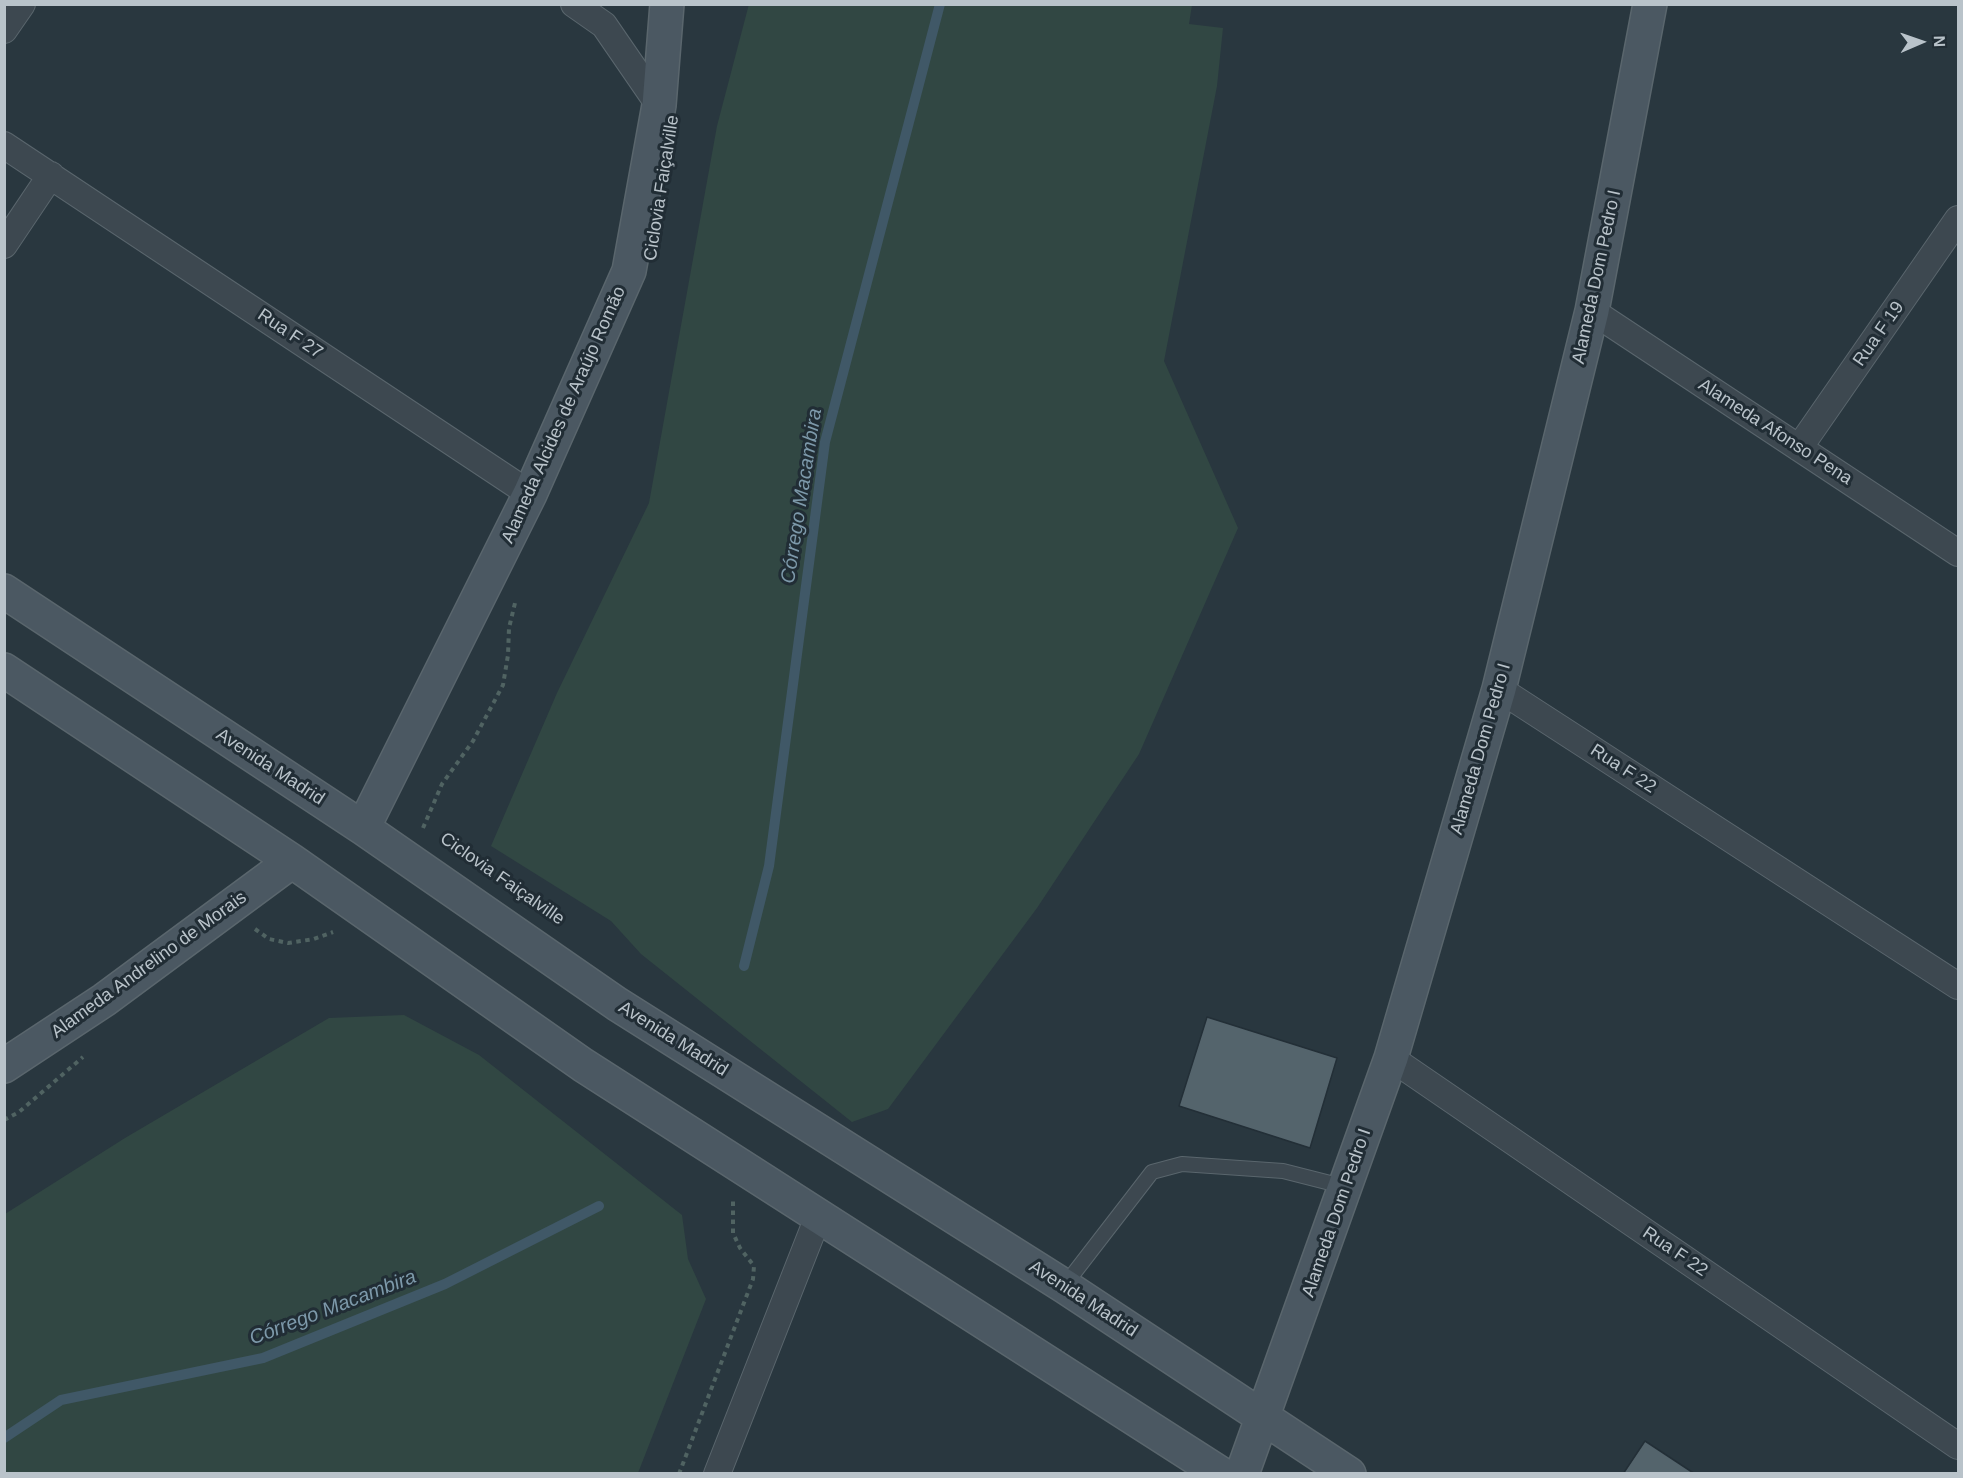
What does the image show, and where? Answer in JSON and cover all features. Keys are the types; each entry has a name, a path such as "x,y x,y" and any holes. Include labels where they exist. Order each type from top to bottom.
{"main road":[{"name":"Alameda Alcides de Araújo Romão","path":"363,828 530,494 629,271 659,105 667,4"},
{"name":"Alameda Dom Pedro I","path":"1242,1473 1391,1058 1500,689 1592,311 1650,4"},
{"name":"Avenida Madrid","path":"4,591 363,828 617,1004 1064,1286 1349,1473"},
{"path":"4,670 292,861 583,1065 1221,1473"},
{"name":"Alameda Andrelino de Morais","path":"4,1066 104,1000 292,861"}],"street":[{"path":"4,30 22,4"},
{"path":"574,4 604,25 659,105"},
{"name":"Rua F 27","path":"4,145 530,494"},
{"path":"4,245 51,175"},
{"name":"Rua F 19","path":"1799,448 1959,219"},
{"name":"Alameda Afonso Pena","path":"1592,311 1959,553"},
{"name":"Rua F 22","path":"1500,689 1959,986"},
{"name":"Rua F 22","path":"1391,1058 1959,1446"},
{"path":"717,1473 818,1217"}],"lane":[{"path":"1064,1286 1152,1172 1182,1164 1282,1171 1346,1187"}],"path":[{"name":"Ciclovia Faiçalville","path":"424,836 422,829 442,784 473,741 503,685 508,655 509,628 517,595"},
{"path":"246,928 256,930 269,939 288,943 314,939 333,932 340,935"},
{"path":"679,1473 753,1279 754,1266 740,1248 733,1233 733,1198 729,1190"}],"green space":[{"path":"749,4 1192,5 1189,24 1223,28 1217,86 1164,361 1238,528 1139,754 1037,908 888,1109 852,1122 641,954 611,921 491,846 557,693 649,503 717,126"},
{"path":"404,1015 479,1055 682,1215 688,1259 706,1299 638,1473 5,1473 5,1214 125,1138 329,1018"}],"building":[{"path":"1207,1017 1337,1058 1310,1148 1179,1106"},
{"path":"1645,1441 1695,1474 1623,1474"}],"waterway":[{"name":"Córrego Macambira","path":"744,966 769,866 825,442 940,4"},
{"name":"Córrego Macambira","path":"4,1438 61,1400 263,1358 445,1284 599,1206"}]}
